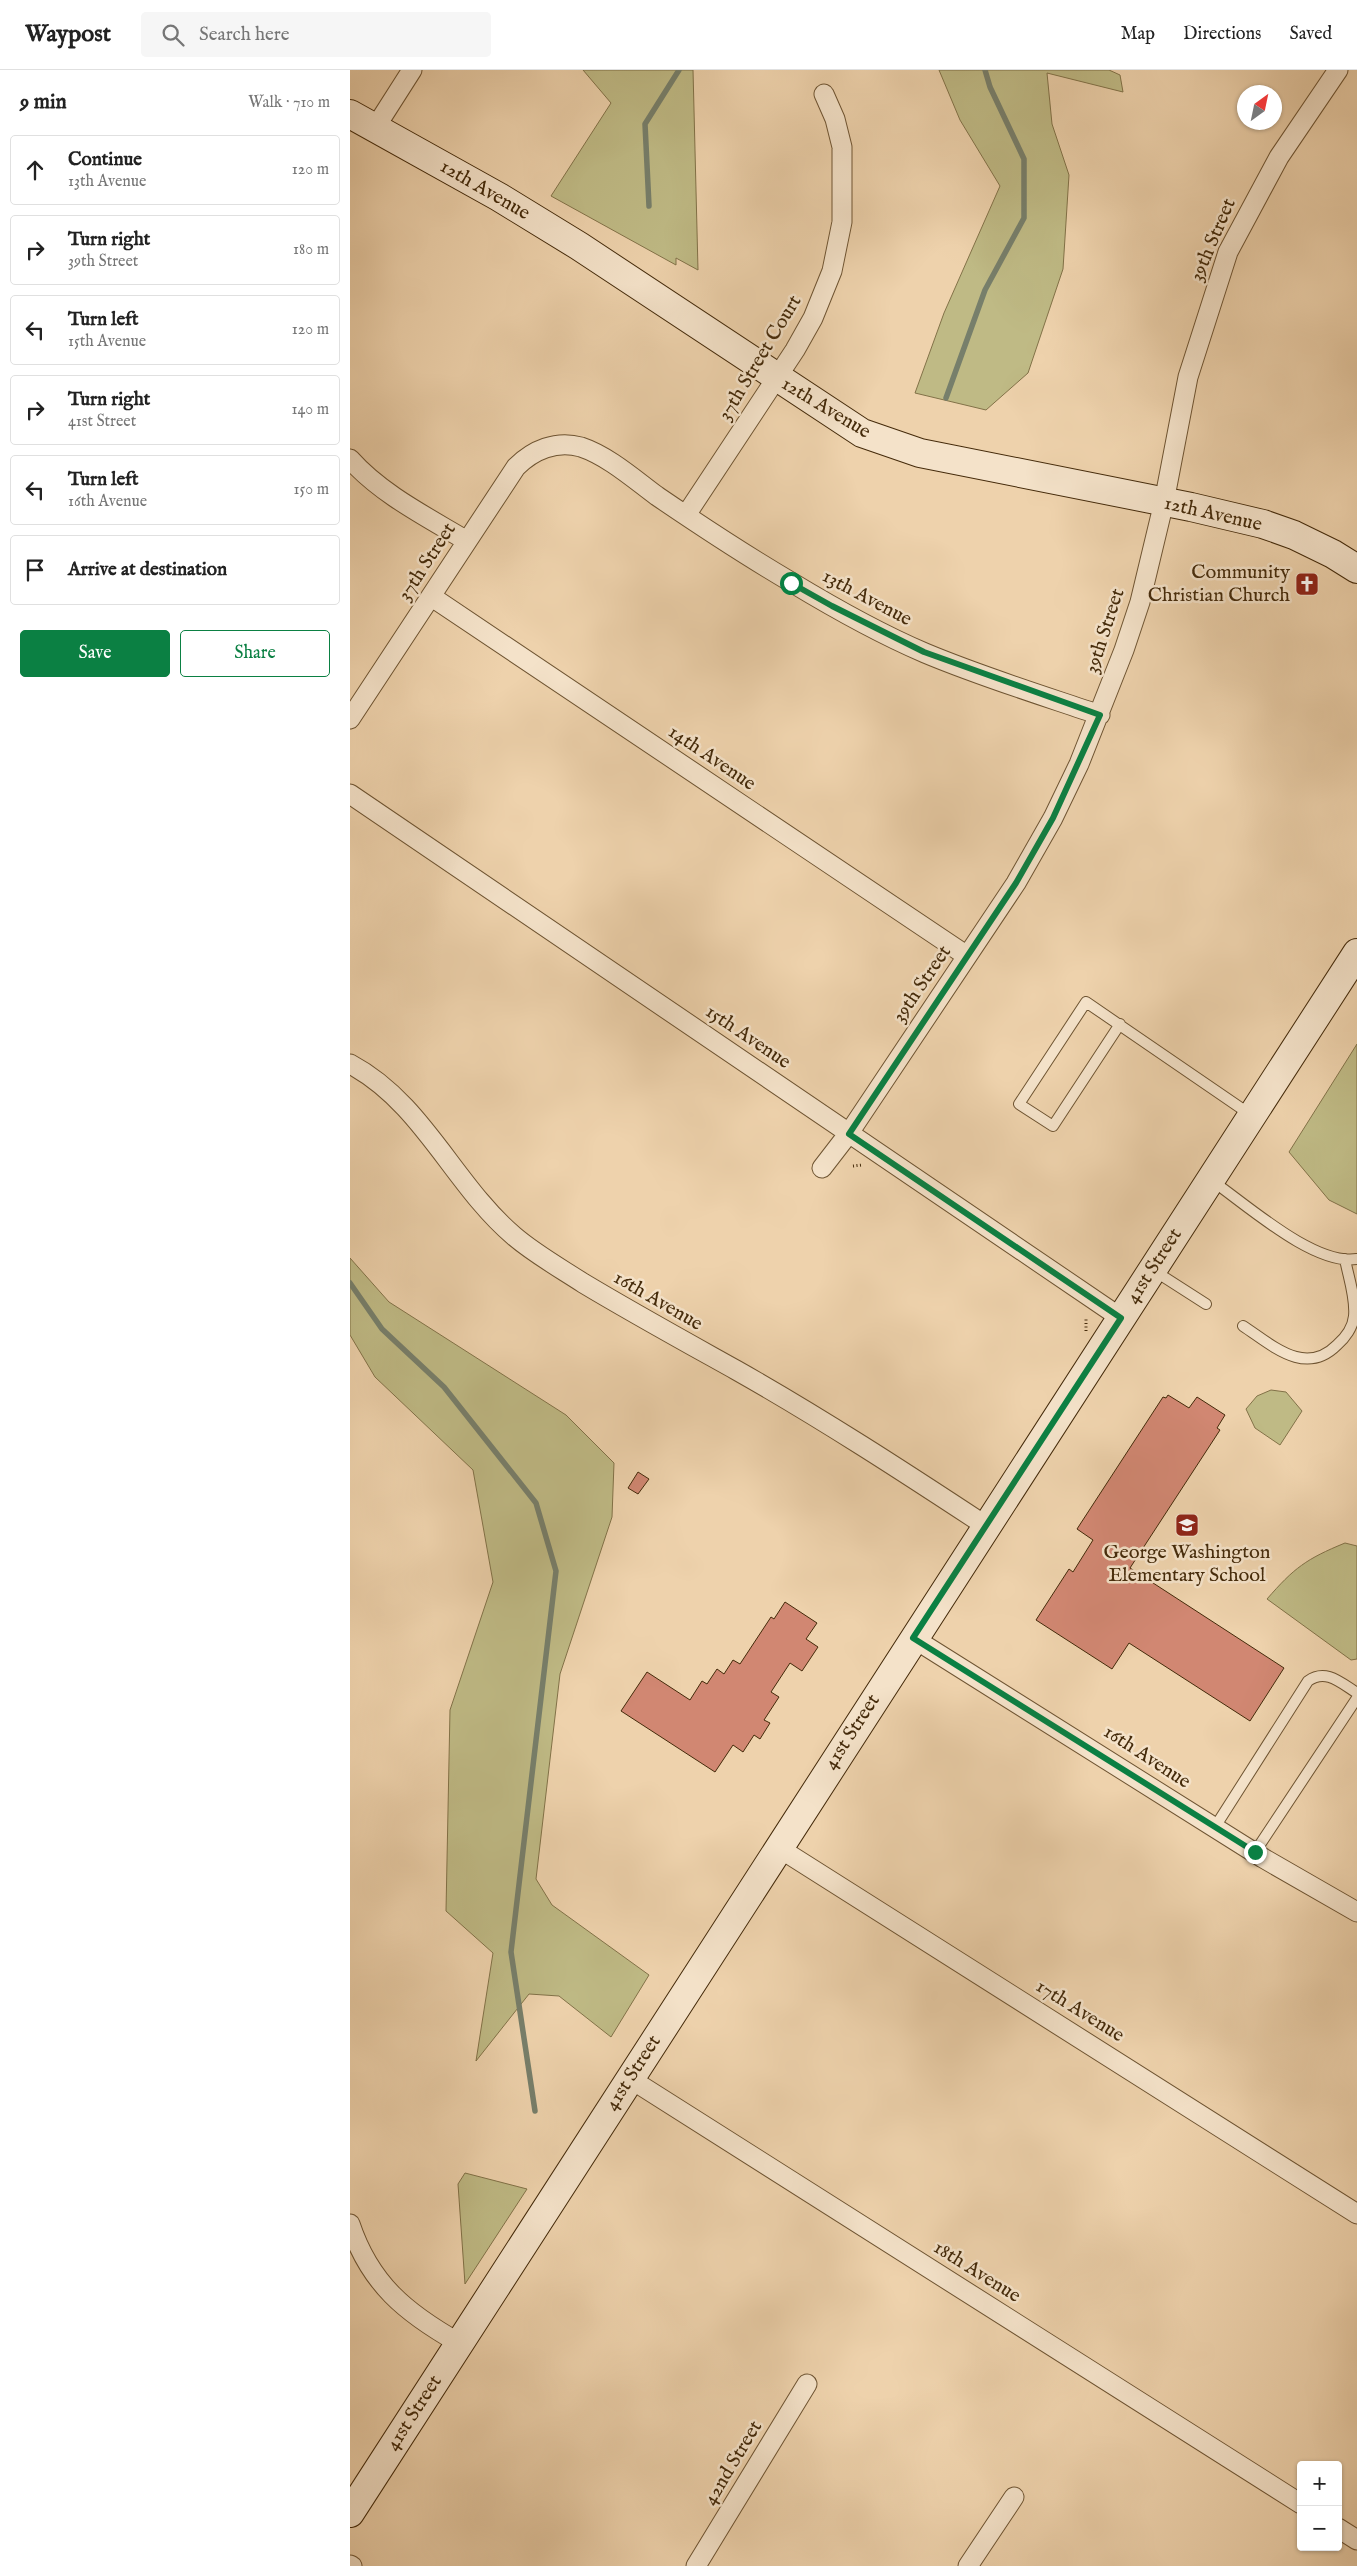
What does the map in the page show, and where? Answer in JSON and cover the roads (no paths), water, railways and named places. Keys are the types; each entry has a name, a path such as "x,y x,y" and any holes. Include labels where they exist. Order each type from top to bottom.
{"street":[{"path":"375,128 412,70"},
{"name":"39th Street","path":"822,1168 849,1134 1016,883 1053,818 1100,715 1140,602 1164,502 1188,377 1228,252 1279,157 1338,70"},
{"name":"37th Street Court","path":"686,515 777,378 813,318 832,271 842,222 842,147 835,119 824,94"},
{"name":"12th Avenue","path":"350,114 499,197 578,246 862,433 920,453 1164,502 1271,527 1334,554 1357,569"},
{"name":"13th Avenue","path":"554,445 576,446 597,455 791,583 886,635 952,664 1100,715"},
{"name":"37th Street","path":"350,719 516,467 527,456 554,445"},
{"path":"350,459 361,472 381,488 467,541"},
{"name":"14th Avenue","path":"432,597 967,956"},
{"name":"15th Avenue","path":"350,794 1121,1318"},
{"name":"41st Street","path":"350,2513 913,1638 1356,957"},
{"name":"16th Avenue","path":"350,1064 365,1072 404,1105 477,1200 513,1236 538,1254 644,1320 736,1370 868,1449 986,1526"},
{"name":"16th Avenue","path":"913,1638 1255,1852 1357,1912"},
{"name":"17th Avenue","path":"779,1848 1357,2214"},
{"name":"18th Avenue","path":"629,2078 1297,2501"},
{"path":"350,2224 363,2258 385,2290 437,2330 459,2343"},
{"name":"42nd Street","path":"696,2566 807,2384"},
{"path":"968,2566 1014,2497"},
{"path":"1342,2531 1357,2540"}],"lane":[{"path":"1120,1024 1053,1126 1019,1104 1086,1002 1120,1024 1252,1116"},
{"path":"1210,1180 1312,1250 1331,1258 1357,1259"},
{"path":"1242,1326 1281,1351 1304,1360 1318,1359 1331,1351 1346,1336 1354,1316 1345,1259"},
{"path":"1152,1269 1206,1304"},
{"path":"1215,1827 1308,1681 1316,1676 1326,1675 1357,1693"},
{"path":"1255,1852 1357,1698"}],"waterway":[{"path":"649,206 645,124 679,70"},
{"path":"946,398 985,290 1024,218 1024,159 990,87 985,70"},
{"path":"350,1283 382,1329 444,1387 536,1503 556,1571 511,1952 535,2111"}],"place":[{"name":"Community Christian Church","path":"1307,584"},
{"name":"George Washington Elementary School","path":"1187,1525"}]}
